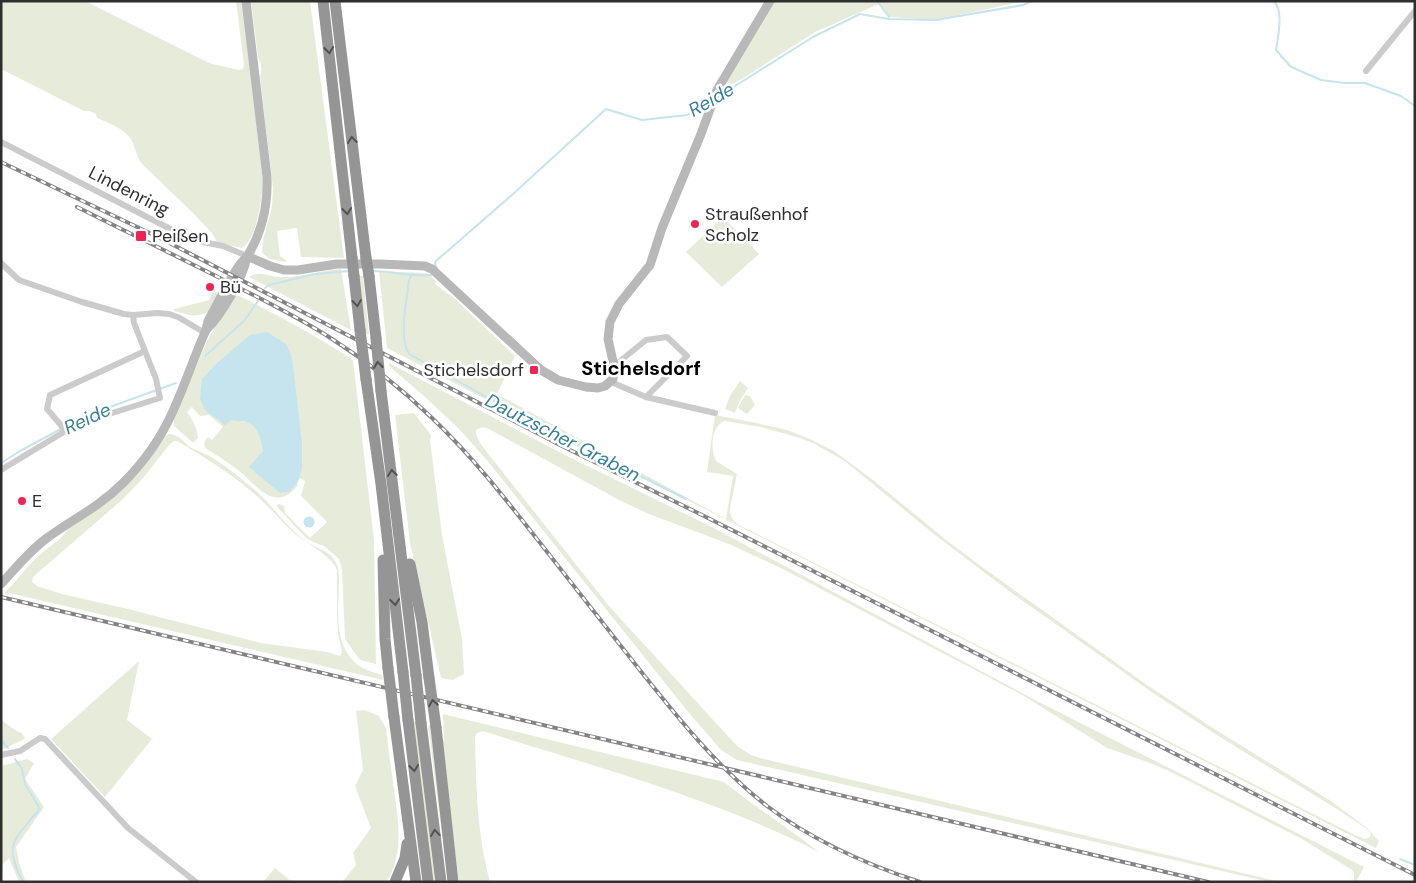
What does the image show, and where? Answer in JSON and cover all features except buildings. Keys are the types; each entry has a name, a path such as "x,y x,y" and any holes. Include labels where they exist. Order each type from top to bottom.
{"highway":[{"path":"323,1 360,330 381,484 428,882"},
{"path":"335,1 441,882"},
{"path":"381,484 385,639 416,882"},
{"path":"398,522 409,560 426,648 453,882"},
{"path":"395,882 407,850 408,820"},
{"path":"449,850 457,882"}],"street":[{"path":"1,584 32,550 46,538 99,504 138,467 170,418 205,332 214,323 245,268 247,256 262,224 267,188 246,1"},
{"path":"247,256 284,270 298,270 338,264 425,266 432,269 541,370 558,380 586,388 605,386 611,382 614,375 608,339 610,322 619,304 650,265 662,228 716,93 770,1"},
{"path":"1366,71 1415,11"},
{"name":"Lindenring","path":"1,142 186,237 223,246 247,256"},
{"path":"1,263 20,280 82,302 124,314 170,314 205,332"},
{"path":"1,470 63,428 160,398 156,379 134,323 133,315"},
{"path":"614,366 646,340 667,337 687,356 646,397"},
{"path":"63,428 47,409 50,395 145,351"},
{"path":"611,382 646,397 715,413"},
{"path":"1,755 20,751 40,738 45,738 128,828 196,882"}],"green space":[{"path":"1,1 85,1 203,60 239,70 243,69 244,65 236,1 242,1 263,181 258,218 251,237 246,244 241,248 217,242 212,233 192,212 142,164 127,134 97,118 95,113 84,111 1,69"},
{"path":"251,1 310,1 344,258 301,257 297,228 277,231 280,256 286,262 270,259 262,253 263,240 272,207 273,188 260,77 261,67"},
{"path":"773,1 876,1 879,4 815,32 742,79 723,88"},
{"path":"878,1 1025,1 936,20 890,17"},
{"path":"723,217 759,254 722,287 686,252"},
{"path":"341,269 351,330 249,277 256,274 279,277 295,276"},
{"path":"379,271 429,274 436,281 435,284 455,299 515,356 497,394 726,519 733,476 707,472 715,415 787,430 834,451 982,567 1147,685 1331,801 1367,828 1379,841 1376,848 707,510 566,441 387,348","holes":["725,421 761,427 813,443 846,462 935,535 1009,591 1153,693 1367,829 1371,834 1370,837 1365,839 1355,835 739,525 732,518 730,511 737,474 716,461 713,451 714,433 720,423"]},
{"path":"358,276 363,276 369,335 365,333"},
{"path":"214,290 219,295 210,312 188,315 174,311 174,309 209,300"},
{"path":"234,293 309,333 353,360 374,540 376,664 360,660 345,639 342,569 339,559 324,546 306,538 276,505 284,506 285,513 310,538 327,522 301,496 305,481 298,477 290,358 238,420 249,422 258,428 298,485 290,493 282,497 274,497 267,494 234,467 205,448 204,442 208,437 212,440 223,427 209,415 200,416 192,407 187,412 197,430 198,438 194,442 174,426 174,418 207,341"},
{"path":"389,363 565,455 710,526 1039,702 1364,867 1356,882 1354,882 1352,870 1302,839 1171,772 1107,748 1024,696 785,570 729,544 649,514 623,502 487,428 477,429 477,436 486,451 609,606 737,746 751,755 1280,882 1270,882 737,760 721,750 689,713 486,459 459,429 389,366"},
{"path":"740,381 748,388 739,402 735,413 725,409 730,396"},
{"path":"745,395 750,396 755,405 747,414 738,408"},
{"path":"414,413 431,435 430,440 442,535 462,639 464,674 453,680 441,678 410,543 395,415"},
{"path":"168,434 183,440 190,447 225,466 241,478 306,542 294,533 259,498 230,474 177,441 174,441 123,499 33,577 32,582 37,586 62,594 261,643 327,652 340,656 342,653 337,617 337,570 324,554 309,543 325,551 337,564 339,573 339,630 346,651 352,660 361,667 382,675 383,680 9,593 5,594 30,564 60,539 69,528 111,499"},
{"path":"139,661 127,720 152,739 105,797 51,739"},
{"path":"365,710 379,716 386,728 397,813 398,848 396,860 386,882 342,882 356,865 353,853 371,828 355,786 363,770 356,711"},
{"path":"443,714 724,782 819,852 738,815 696,799 483,731 477,733 475,737 477,792 482,846 490,882 459,882 441,744 444,739"},
{"path":"1,720 22,733 25,739 1,749"},
{"path":"412,721 417,722 436,882 432,882"},
{"path":"428,725 431,726 448,882"},
{"path":"27,759 34,763 25,779 44,807 16,847 26,882 19,882 9,858 1,866 1,766"},
{"path":"275,868 292,882 263,882"}],"water":[{"path":"267,332 286,344 292,357 302,443 302,469 298,482 289,492 280,493 249,467 263,451 260,437 253,425 244,421 231,420 225,425 205,410 200,399 202,379 217,363 250,335"},
{"path":"309,516 315,522 309,528 303,522"}],"waterway":[{"path":"877,1 889,17"},
{"name":"Reide","path":"719,96 813,37 860,14 889,19 936,20 1023,5 1032,1"},
{"path":"1274,1 1280,18 1276,50 1290,66 1321,80 1365,83 1401,96 1415,106"},
{"name":"Reide","path":"437,268 436,261 606,109 642,120 687,115 708,102"},
{"name":"Reide","path":"265,288 269,285 315,274 350,271"},
{"name":"Reide","path":"372,271 431,275"},
{"name":"Dautzscher Graben","path":"412,274 409,280 404,328 404,338 409,354 508,409 686,499"},
{"name":"Reide","path":"205,356 244,321 258,301"},
{"name":"Reide","path":"1,463 85,416 176,383"},
{"path":"1,740 8,748"},
{"path":"15,759 22,769 25,784 39,807 38,811 17,836 14,843 14,859 23,882"},
{"name":"Dautzscher Graben","path":"1400,859 1415,865"}],"railway":[{"path":"1,162 156,236 562,446 1415,875"},
{"path":"77,207 289,314 318,330 384,376 432,418 474,461 639,669 715,759 767,806 821,841 879,867 920,882"},
{"path":"1,597 1208,882"}],"place":[{"name":"Straußenhof Scholz","path":"695,224"},
{"name":"Peißen","path":"141,236"},
{"name":"Bü","path":"210,287"},
{"name":"Stichelsdorf","path":"534,370"},
{"name":"E","path":"22,501"}],"district":[{"name":"Stichelsdorf","path":"641,368"}]}
